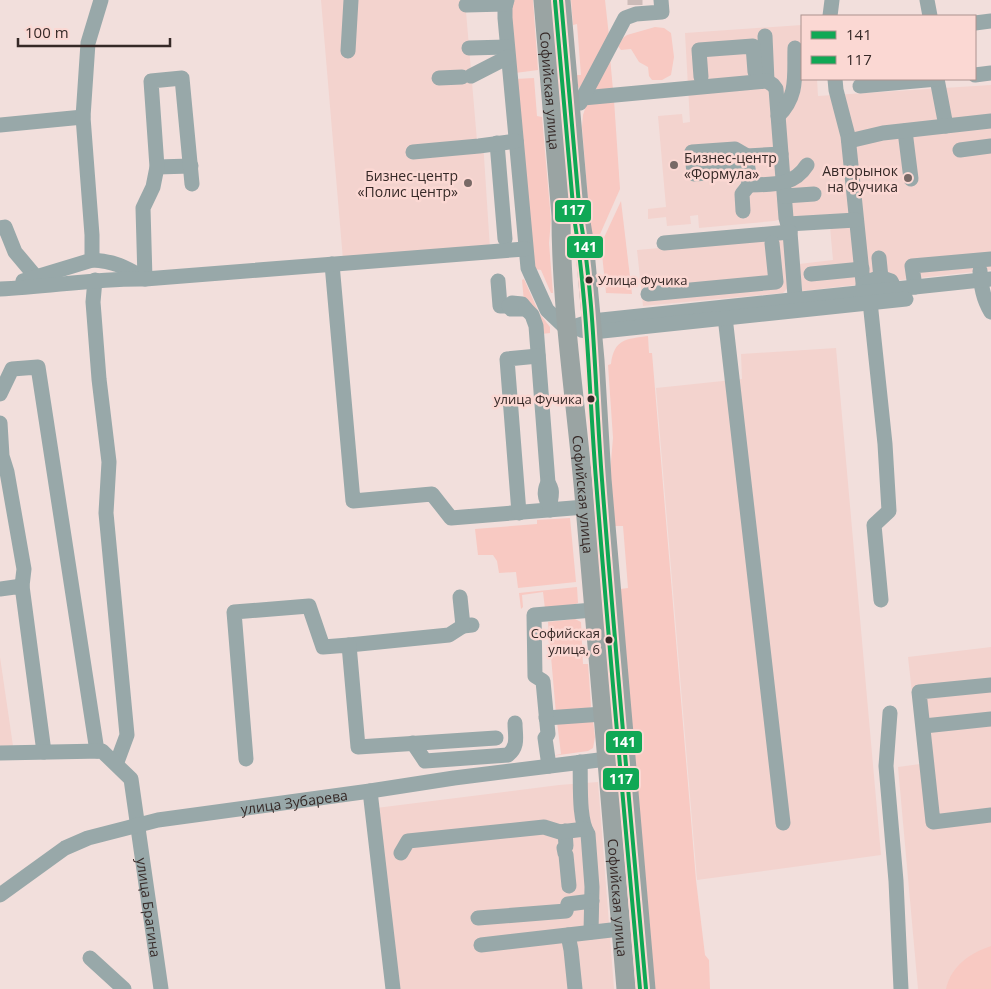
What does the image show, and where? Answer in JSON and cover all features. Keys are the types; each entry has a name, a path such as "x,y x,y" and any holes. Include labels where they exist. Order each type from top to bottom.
{"main road":[{"name":"Софийская улица","path":"543,0 561,216 561,245 567,328 585,507 626,989"},
{"name":"Софийская улица","path":"561,0 592,327 602,479 646,989"}],"street":[{"path":"348,51 351,0"},
{"path":"571,117 625,18 635,10 662,12 661,0"},
{"path":"830,15 832,0"},
{"path":"928,0 930,15"},
{"path":"92,260 92,236 83,117 88,43 96,2"},
{"path":"472,3 507,2 505,18 528,268 547,310 567,328 592,327 795,305 914,287 986,285"},
{"path":"976,23 991,21"},
{"path":"763,75 765,36"},
{"path":"702,82 699,50 753,46 763,75 776,89 795,305"},
{"path":"469,48 508,52"},
{"path":"778,116 788,106 794,92 795,48"},
{"path":"439,78 467,76 508,52"},
{"path":"976,75 991,73"},
{"path":"583,98 763,75"},
{"path":"145,279 143,208 153,187 157,167 151,81 182,78 192,184"},
{"path":"835,80 849,141 856,220 885,444 889,511 874,525 881,600"},
{"path":"842,113 863,82 912,80"},
{"path":"937,80 946,126"},
{"path":"0,125 83,117"},
{"path":"849,141 905,130 991,123"},
{"path":"905,130 911,179"},
{"path":"413,152 516,141"},
{"path":"497,143 505,239"},
{"path":"960,150 991,146"},
{"path":"743,211 742,194 749,185 747,163 781,154"},
{"path":"784,190 791,181 801,174 807,165"},
{"path":"157,167 191,166"},
{"path":"749,185 814,194"},
{"path":"664,243 856,220"},
{"path":"0,228 5,227 15,252 36,278"},
{"path":"648,294 776,282 772,243"},
{"path":"0,289 32,288 95,280 145,279 525,249"},
{"path":"879,258 881,278"},
{"path":"914,287 912,266 985,259 986,304 991,312"},
{"path":"0,289 92,260 108,261 122,266 145,279"},
{"path":"332,264 353,501 432,494 450,518 520,513 550,508 585,507"},
{"path":"811,274 862,269"},
{"path":"867,295 870,280 881,278 891,281 895,290"},
{"path":"95,280 93,302 98,370 109,462 106,512 127,735 117,762"},
{"path":"498,281 500,306 509,306 515,310 526,309 534,319 548,483 551,487 552,501 550,508"},
{"path":"867,295 986,285"},
{"path":"705,288 707,309"},
{"path":"592,327 707,309 724,313"},
{"path":"724,313 783,823"},
{"path":"520,513 507,359 538,356"},
{"path":"0,394 12,369 38,367 97,751 0,753"},
{"path":"0,422 2,456 8,472 24,569 22,586 44,752"},
{"path":"0,589 22,586"},
{"path":"246,759 234,612 309,606 323,647 448,635 468,626 460,597"},
{"path":"549,766 545,738 548,734 543,680 535,676 534,615 594,610"},
{"path":"349,645 358,747 496,738"},
{"path":"991,686 920,692 933,822 991,815"},
{"path":"890,713 886,766 896,881 891,951 900,989"},
{"path":"546,718 603,714"},
{"path":"924,726 991,718"},
{"path":"413,743 425,760 508,755 514,750 516,745 515,723"},
{"name":"улица Брагина","path":"97,751 102,750 131,779 161,989"},
{"name":"улица Зубарева","path":"0,895 65,848 88,838 167,819 370,792 454,778 607,759"},
{"path":"580,762 582,813 585,829 588,834 592,901 591,932"},
{"path":"370,792 393,989"},
{"path":"401,853 408,841 544,827 560,832 585,829"},
{"path":"565,831 566,846 564,854 566,855 569,886"},
{"path":"478,918 566,911 568,904 592,901"},
{"path":"481,945 620,928"},
{"path":"568,935 575,989"},
{"path":"90,958 124,989"}],"shaded area":[{"path":"321,0 465,0 477,141 483,141 490,249 343,260"},
{"path":"513,0 533,0 538,70 515,73 510,12"},
{"path":"571,0 605,0 609,36 580,88 578,87 577,75 581,75 577,24 573,25"},
{"path":"801,25 801,80 817,80 818,96 991,85 991,270 802,291 799,264 833,260 829,216 786,218 774,221 699,228 698,215 690,216 691,224 667,226 666,217 648,219 648,209 666,207 658,116 682,114 683,123 690,122 685,33"},
{"path":"655,27 664,28 671,33 674,57 671,75 662,80 652,80 649,76 648,67 639,62 631,49 621,50 618,46 627,35"},
{"path":"610,57 613,90 592,91"},
{"path":"534,78 537,116 542,117 551,220 549,243 553,293 551,293 541,270 535,269 515,79"},
{"path":"614,100 620,189 597,241 594,242 590,225 582,127 583,115 587,103"},
{"path":"621,201 632,294 606,293 601,244"},
{"path":"784,237 788,288 783,293 643,306 637,250"},
{"path":"524,279 539,313 550,327 550,333 541,334 524,302 522,280"},
{"path":"648,336 649,353 652,353 696,880 705,955 709,960 710,989 655,989 620,589 628,588 623,526 615,526 610,473 613,438 608,365 611,364 615,349 622,342"},
{"path":"836,348 881,855 697,880 656,388 742,379 741,354"},
{"path":"570,518 576,582 518,588 516,572 499,573 497,561 493,555 478,555 475,529 537,524 537,520"},
{"path":"577,587 578,603 571,606 545,609 543,592 522,595 523,607 521,609 519,593"},
{"path":"575,619 581,622 583,664 588,664 591,706 589,710 556,714 548,622"},
{"path":"991,647 991,989 918,989 898,767 920,764 908,657"},
{"path":"0,657 13,746 0,746"},
{"path":"593,720 595,737 593,748 588,751 552,756 561,754 557,722"},
{"path":"598,782 614,989 396,989 376,808 559,785"},
{"path":"991,946 991,989 946,989 952,974 962,961 976,952"}],"tunnel":[{"path":"635,0 635,5"}],"transit line":[{"name":"141","path":"561,0 580,216 592,315 607,544 646,989"},
{"name":"117","path":"555,1 574,217 585,316 601,544 640,989"}],"place":[{"name":"Бизнес-центр «Формула»","path":"674,165"},
{"name":"Авторынок на Фучика","path":"908,178"},
{"name":"Бизнес-центр «Полис центр»","path":"468,183"},
{"name":"Улица Фучика","path":"589,280"},
{"name":"улица Фучика","path":"591,399"},
{"name":"Софийская улица, 6","path":"609,640"}]}
